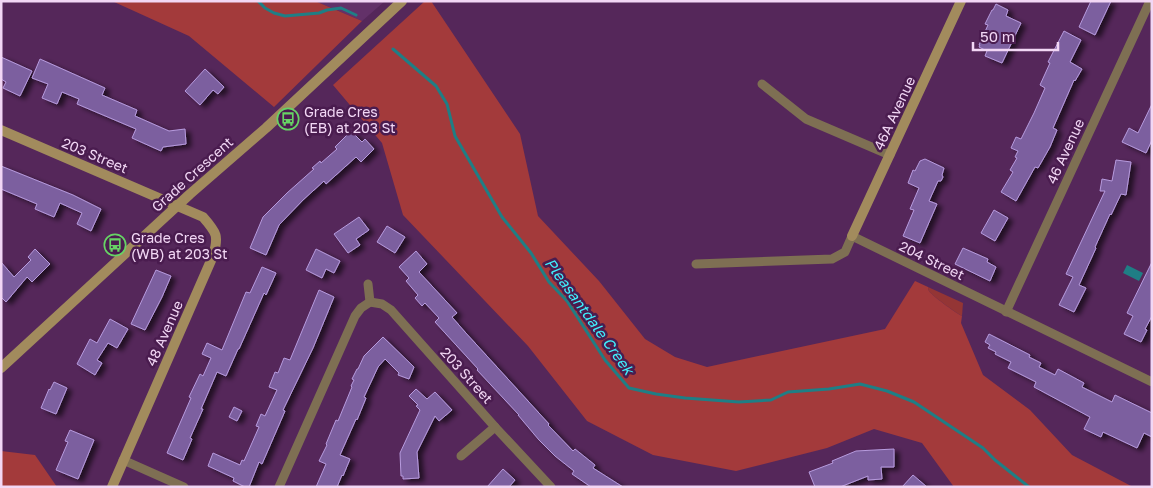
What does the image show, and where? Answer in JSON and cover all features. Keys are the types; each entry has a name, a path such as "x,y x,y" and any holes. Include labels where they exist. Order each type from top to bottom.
{"street":[{"name":"Grade Crescent","path":"1,368 178,205 266,128 402,1"},
{"name":"46A Avenue","path":"852,236 961,1"},
{"name":"46 Avenue","path":"1006,312 1150,1"},
{"path":"762,84 806,119 890,155"},
{"name":"203 Street","path":"1,130 178,205"},
{"name":"48 Avenue","path":"112,487 215,248 217,239 212,227 203,217 178,205"},
{"path":"696,264 832,258 845,252 852,236"},
{"name":"204 Street","path":"852,236 1152,382"},
{"path":"279,487 355,316 361,308 370,302 368,284"},
{"name":"203 Street","path":"370,302 382,304 391,310 550,487"},
{"path":"461,456 495,427"},
{"path":"123,460 184,487"}],"shaded area":[{"path":"112,1 315,1 362,21 274,107 189,36"},
{"path":"315,1 385,1 362,21"},
{"path":"425,1 431,1 520,134 538,216 599,281 645,339 675,357 707,367 885,329 915,281 928,287 934,296 962,316 961,323 983,375 1030,410 1072,455 1133,487 954,487 922,443 874,429 827,448 736,471 653,455 587,421 528,346 403,215 382,143 333,85"},
{"path":"1127,265 1143,273 1139,281 1123,273"},
{"path":"928,287 963,303 962,316 934,296"},
{"path":"1,451 35,455 57,487 1,487"}],"building":[{"path":"1091,1 1111,1 1095,35 1079,27"},
{"path":"996,4 1008,10 1006,16 1021,23 1002,63 985,56 987,51 979,47 988,25 985,24"},
{"path":"1064,31 1081,40 1070,62 1082,69 1074,80 1053,128 1057,130 1050,147 1038,168 1035,167 1016,201 1001,192 1013,172 1010,170 1017,158 1015,157 1018,151 1011,148 1016,137 1021,139 1034,113 1045,88 1040,85 1050,63 1048,62"},
{"path":"1,57 32,71 20,96 3,88 6,82 1,79"},
{"path":"40,59 105,88 102,95 137,110 135,116 169,131 185,129 186,144 163,147 161,151 132,138 136,129 77,104 79,99 62,92 57,104 42,98 48,84 32,78"},
{"path":"205,69 224,87 218,94 213,90 200,105 185,91"},
{"path":"1152,104 1152,140 1146,153 1122,142 1129,128 1138,133"},
{"path":"351,131 362,142 365,139 374,149 361,162 356,157 326,184 324,181 303,200 279,225 266,255 250,248 263,217 314,169 312,168 337,149 335,147"},
{"path":"925,159 944,168 943,177 941,181 938,181 929,201 937,204 920,243 903,236 914,210 910,209 919,188 908,183 913,170 915,171 920,161"},
{"path":"1116,160 1131,162 1126,195 1121,194 1095,247 1079,285 1086,288 1074,312 1059,305 1073,277 1066,274 1105,191 1100,191 1102,179 1112,181"},
{"path":"1,166 73,195 101,209 91,231 77,224 82,213 60,203 54,217 35,209 37,204 1,189"},
{"path":"994,210 1008,218 995,241 981,233"},
{"path":"359,217 369,230 356,239 360,245 348,253 334,234"},
{"path":"387,226 405,237 395,253 377,242"},
{"path":"963,248 988,259 987,262 996,267 990,281 955,264"},
{"path":"35,249 50,264 32,282 27,277 6,302 1,297 1,262 14,277 31,260 28,257"},
{"path":"316,249 340,261 334,273 326,269 322,278 306,270"},
{"path":"416,251 427,264 419,272 457,313 452,317 465,332 573,451 575,449 595,465 593,468 623,487 591,487 572,474 574,471 539,440 519,415 477,370 435,322 439,318 425,303 422,306 415,298 418,295 406,281 409,278 399,267"},
{"path":"1152,262 1152,316 1141,342 1124,334 1133,316 1127,313"},
{"path":"262,267 276,273 266,295 264,293 226,376 217,372 201,409 203,409 190,438 192,439 183,460 167,453 191,398 189,397 200,374 203,376 211,358 202,354 207,343 222,350 246,292 250,293"},
{"path":"156,270 171,276 145,330 131,324"},
{"path":"319,290 334,297 313,348 283,410 285,411 262,464 259,462 249,487 245,487 233,481 234,478 208,466 213,453 240,465 242,460 244,461 259,427 256,426 261,414 265,416 277,390 269,387 275,372 278,373 284,358 290,360"},
{"path":"110,319 128,329 117,348 108,343 97,360 102,363 95,375 77,364 90,339 97,343"},
{"path":"989,334 1030,355 1029,357 1041,363 1039,367 1055,375 1058,369 1084,383 1082,387 1112,402 1115,395 1152,413 1152,437 1144,433 1137,448 1103,432 1101,437 1084,429 1090,417 1034,387 1036,382 1008,368 1011,362 988,348 990,345 985,342"},
{"path":"383,337 414,367 409,379 398,375 399,373 385,359 378,367 364,397 366,398 357,420 340,455 350,459 343,476 337,487 316,487 326,464 319,461 352,387 354,380 352,379 364,356"},
{"path":"54,382 67,388 56,414 41,408"},
{"path":"416,389 427,399 435,392 452,410 439,421 435,416 417,452 419,478 403,479 403,476 401,476 400,453 420,410 416,406 418,405 409,396"},
{"path":"234,407 242,411 237,421 229,417"},
{"path":"70,430 94,440 78,479 56,470 68,442 65,441"},
{"path":"894,449 894,467 881,467 882,479 868,480 868,476 840,487 815,487 809,472 833,463 832,461 856,451"},
{"path":"503,469 515,480 509,487 487,487"},
{"path":"913,475 927,487 902,487"}],"waterway":[{"name":"Pleasantdale Creek","path":"258,1 265,8 285,16 319,13 341,8 356,15"},
{"name":"Pleasantdale Creek","path":"393,49 436,86 447,104 455,136 502,217 531,253 549,282 567,301 605,360 629,388 685,398 739,402 771,400 788,392 829,389 860,384 887,391 914,402 983,448 1029,487"}],"place":[{"name":"Grade Cres (EB) at 203 St","path":"288,119"},
{"name":"Grade Cres (WB) at 203 St","path":"115,245"}]}
